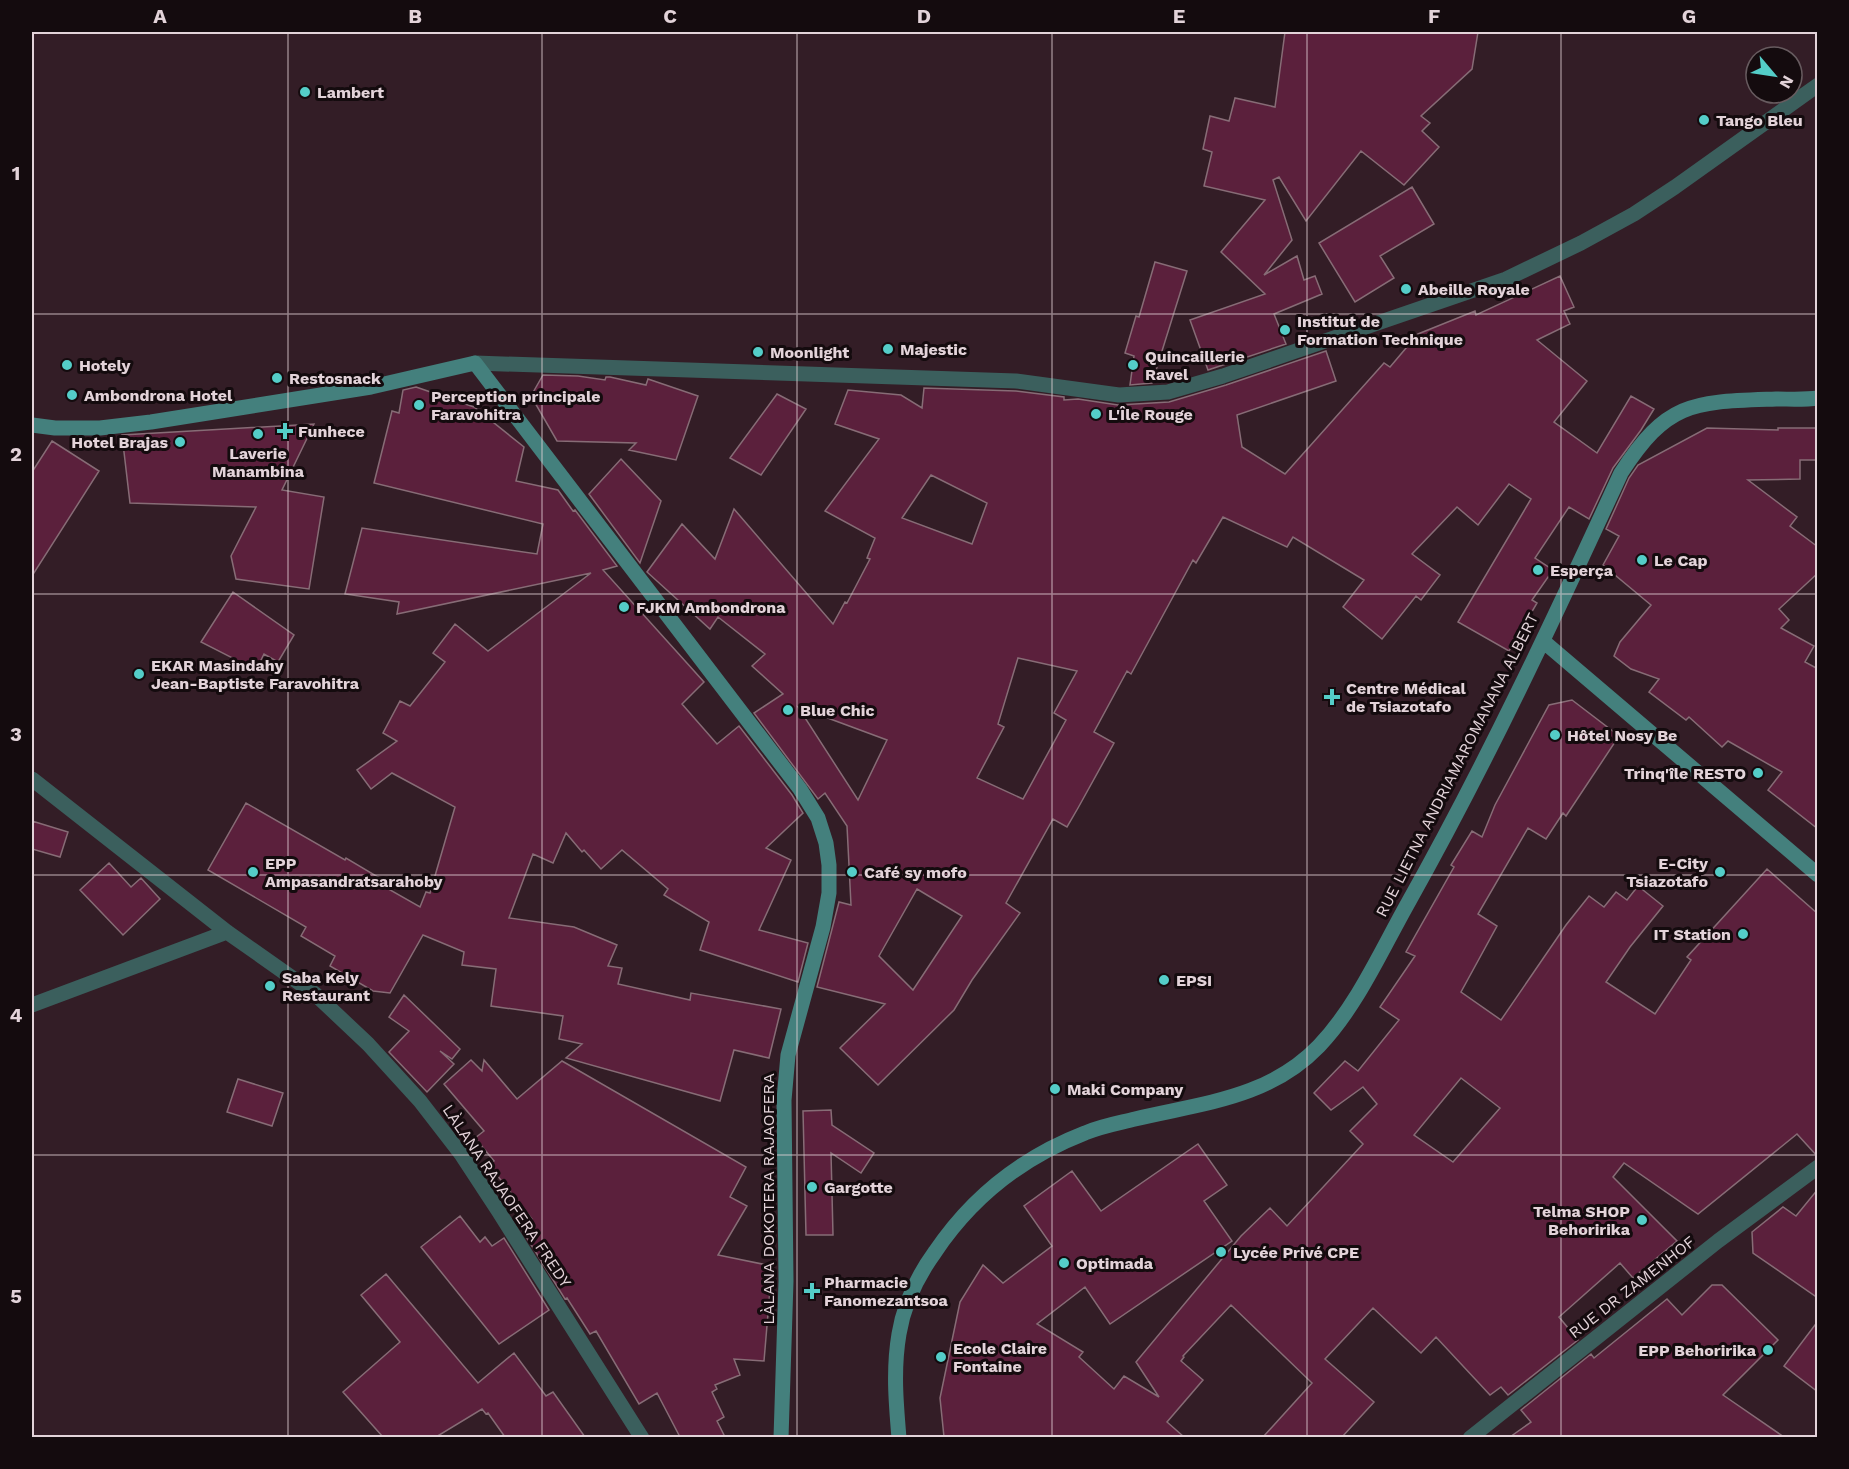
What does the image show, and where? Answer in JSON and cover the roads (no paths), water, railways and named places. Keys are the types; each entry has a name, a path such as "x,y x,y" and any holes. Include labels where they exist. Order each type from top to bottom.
{"street":[{"path":"32,426 100,428 151,422 371,387 475,363 1016,381 1119,395 1168,392 1223,376 1506,279 1581,243 1634,214 1818,85"},
{"name":"LÀLANA DOKOTERA RAJAOFERA","path":"475,363 800,789 818,818 826,843 829,893 824,927 788,1055 784,1100 786,1281 781,1437"},
{"name":"RUE LIETNA ANDRIAMAROMANANA ALBERT","path":"899,1437 895,1380 899,1333 909,1295 925,1266 952,1227 981,1196 1018,1168 1046,1151 1087,1132 1232,1098 1268,1084 1298,1065 1318,1047 1340,1021 1441,844 1544,641 1621,473 1637,448 1656,427 1692,406 1719,401 1818,398"},
{"path":"1544,641 1818,875"},
{"name":"LÀLANA RAJAOFERA FREDY","path":"32,780 227,932 315,994 368,1044 420,1101 461,1154 642,1437"},
{"path":"32,1005 227,932"},
{"name":"RUE DR ZAMENHOF","path":"1470,1437 1718,1241 1818,1167"}],"place":[{"name":"Lambert","path":"305,92"},
{"name":"Tango Bleu","path":"1704,120"},
{"name":"Abeille Royale","path":"1406,289"},
{"name":"Institut de Formation Technique","path":"1285,330"},
{"name":"Majestic","path":"888,349"},
{"name":"Moonlight","path":"758,352"},
{"name":"Hotely","path":"67,365"},
{"name":"Quincaillerie Ravel","path":"1133,365"},
{"name":"Restosnack","path":"277,378"},
{"name":"Ambondrona Hotel","path":"72,395"},
{"name":"Perception principale Faravohitra","path":"419,405"},
{"name":"L'Île Rouge","path":"1096,414"},
{"name":"Funhece","path":"285,431"},
{"name":"Laverie Manambina","path":"258,434"},
{"name":"Hotel Brajas","path":"180,442"},
{"name":"Le Cap","path":"1642,560"},
{"name":"Esperça","path":"1538,570"},
{"name":"FJKM Ambondrona","path":"624,607"},
{"name":"EKAR Masindahy Jean-Baptiste Faravohitra","path":"139,674"},
{"name":"Centre Médical de Tsiazotafo","path":"1332,697"},
{"name":"Blue Chic","path":"788,710"},
{"name":"Hôtel Nosy Be","path":"1555,735"},
{"name":"Trinq'île RESTO","path":"1758,773"},
{"name":"EPP Ampasandratsarahoby","path":"253,872"},
{"name":"Café sy mofo","path":"852,872"},
{"name":"E-City Tsiazotafo","path":"1720,872"},
{"name":"IT Station","path":"1743,934"},
{"name":"EPSI","path":"1164,980"},
{"name":"Saba Kely Restaurant","path":"270,986"},
{"name":"Maki Company","path":"1055,1089"},
{"name":"Gargotte","path":"812,1187"},
{"name":"Telma SHOP Behoririka","path":"1642,1220"},
{"name":"Lycée Privé CPE","path":"1221,1252"},
{"name":"Optimada","path":"1064,1263"},
{"name":"Pharmacie Fanomezantsoa","path":"812,1291"},
{"name":"EPP Behoririka","path":"1768,1350"},
{"name":"Ecole Claire Fontaine","path":"941,1357"}]}
